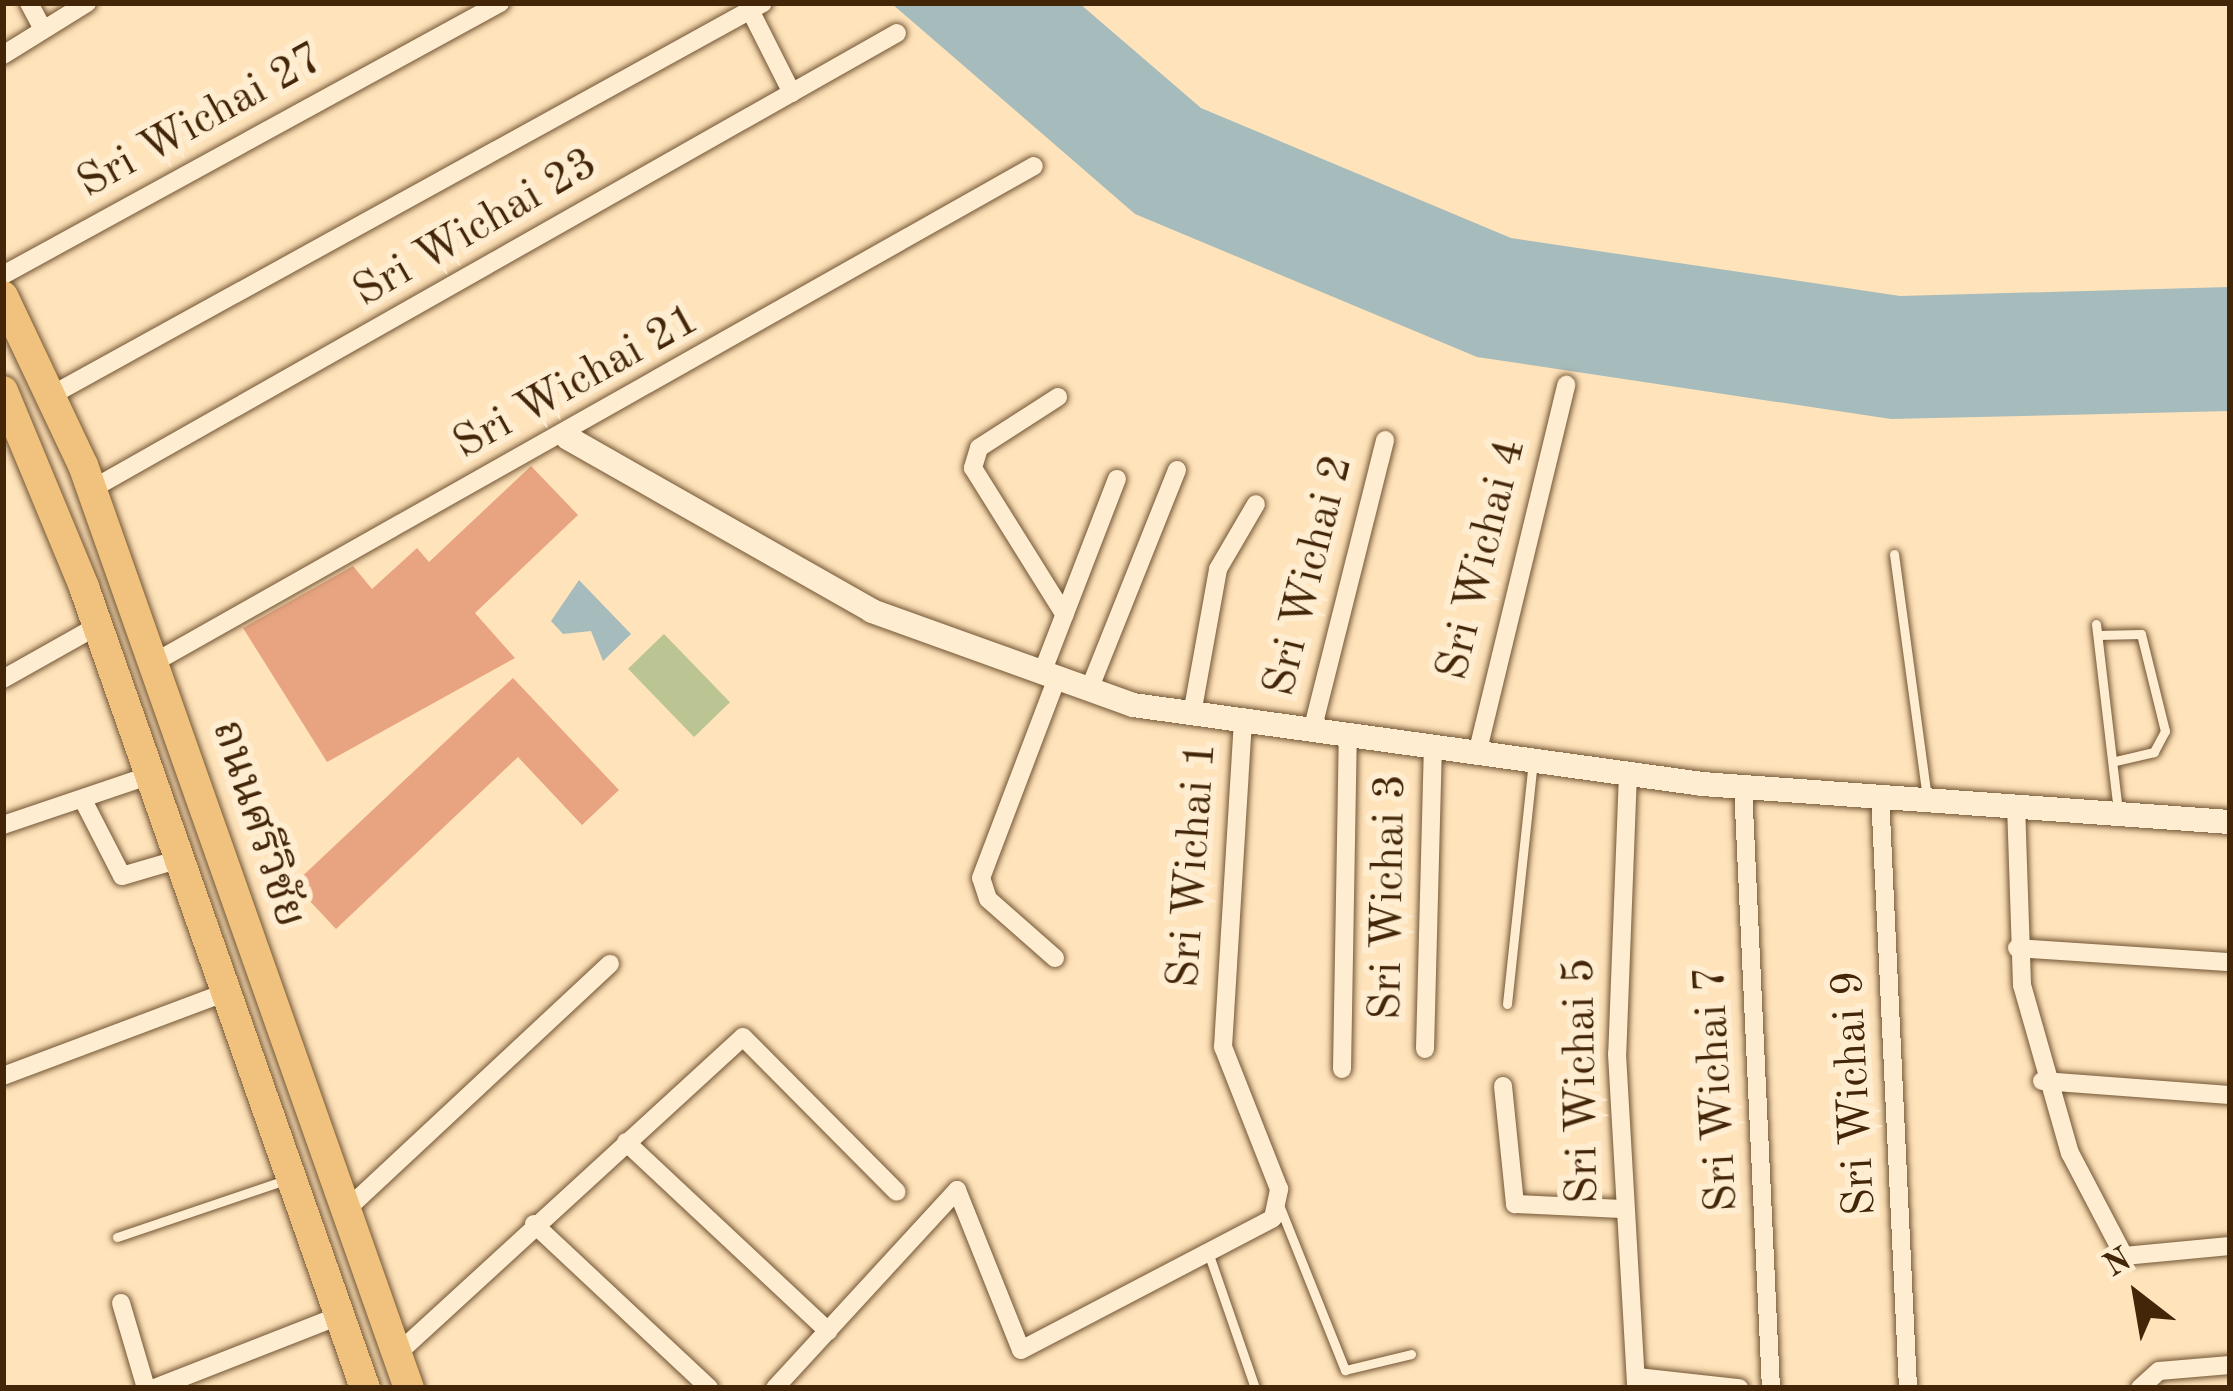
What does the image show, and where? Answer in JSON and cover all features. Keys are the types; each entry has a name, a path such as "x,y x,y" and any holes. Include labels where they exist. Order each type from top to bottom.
{"main road":[{"name":"ถนนศรีวิชัย","path":"3,296 92,489 409,1388"},
{"name":"ถนนศรีวิชัย","path":"3,391 97,626 365,1388"},
{"path":"214,957 237,969 249,944"},
{"path":"274,1125 282,1103 310,1112"}],"street":[{"path":"28,3 44,29"},
{"path":"3,55 87,3"},
{"name":"Sri Wichai 27","path":"3,275 500,3"},
{"path":"50,396 756,7 792,93"},
{"name":"Sri Wichai 23","path":"92,489 897,33"},
{"name":"Sri Wichai 21","path":"155,662 568,438 1034,166"},
{"name":"Sri Wichai 4","path":"1477,754 1566,385"},
{"path":"1058,398 973,459 1065,615"},
{"path":"568,438 872,611 1089,689 1192,714 1533,762 1744,785 2230,822"},
{"name":"Sri Wichai 2","path":"1312,731 1385,440"},
{"path":"1089,689 1177,470"},
{"path":"1054,958 988,899 982,878 1065,615 1118,479"},
{"path":"1192,714 1218,568 1256,504"},
{"path":"3,679 97,626"},
{"name":"Sri Wichai 1","path":"1243,721 1222,1047 1279,1205"},
{"path":"1342,1070 1348,736"},
{"name":"Sri Wichai 3","path":"1425,1049 1433,748"},
{"name":"Sri Wichai 5","path":"1628,772 1617,996 1623,1209 1637,1383"},
{"path":"3,825 151,775"},
{"name":"Sri Wichai 7","path":"1744,785 1771,1388"},
{"name":"Sri Wichai 9","path":"1880,794 1908,1388"},
{"path":"83,800 122,877 180,859"},
{"path":"2016,803 2017,948 2042,1082 2124,1256 2230,1246"},
{"path":"2017,948 2230,962"},
{"path":"346,1210 610,964"},
{"path":"3,1076 226,992"},
{"path":"397,1354 743,1037 897,1192"},
{"path":"2042,1082 2230,1095"},
{"path":"1503,1085 1515,1204 1623,1209"},
{"path":"626,1142 828,1331"},
{"path":"775,1388 957,1190 1021,1350 1209,1255 1279,1205"},
{"path":"534,1224 709,1388"},
{"path":"121,1303 151,1388 338,1316"},
{"path":"2140,1388 2158,1371 2230,1365"},
{"path":"1637,1383 1739,1388"}],"lane":[{"path":"1894,554 1927,797"},
{"path":"2116,761 2154,752 2165,731 2141,634 2097,629 2116,761 2118,812"},
{"path":"1507,1004 1533,762"},
{"path":"117,1237 291,1178"},
{"path":"1279,1205 1345,1370 1411,1354"},
{"path":"1209,1255 1255,1388"}],"green space":[{"path":"664,634 730,702 694,737 628,669"}],"shaded area":[{"path":"891,3 1079,3 1201,108 1511,238 1900,296 2230,287 2230,411 1891,419 1477,357 1135,214"},
{"path":"579,580 631,634 603,661 591,631 563,634 551,621"}],"building":[{"path":"531,466 578,515 475,613 515,658 327,762 243,628 353,566 372,589 417,548 429,562"},
{"path":"513,678 619,790 582,825 518,757 336,929 294,884"}]}
